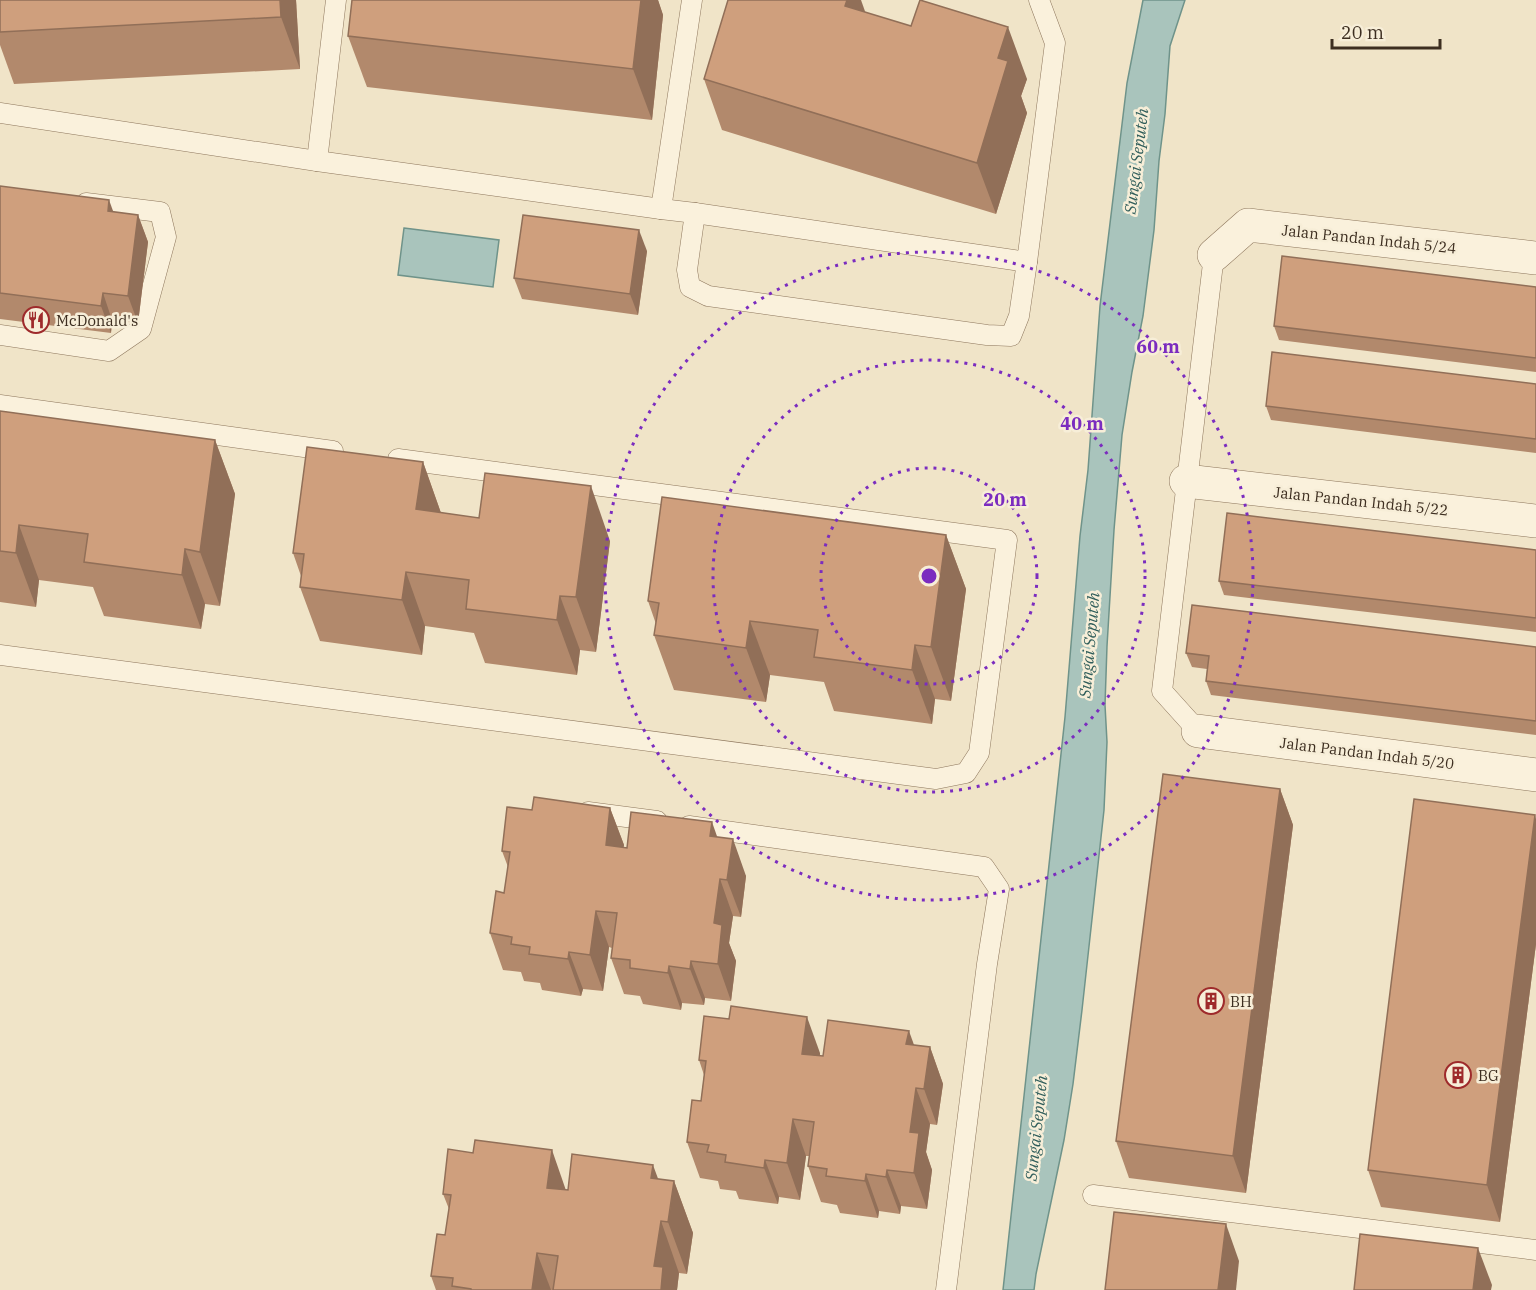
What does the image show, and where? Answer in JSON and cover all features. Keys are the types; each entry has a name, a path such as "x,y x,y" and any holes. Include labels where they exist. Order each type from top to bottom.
{"street":[{"name":"Jalan Pandan Indah 5/24","path":"1214,255 1248,225 1536,258"},
{"name":"Jalan Pandan Indah 5/22","path":"1186,481 1536,521"},
{"name":"Jalan Pandan Indah 5/20","path":"1198,731 1536,775"}],"lane":[{"path":"317,161 336,0"},
{"path":"661,209 692,0"},
{"path":"695,213 687,270 690,287 708,296 1011,336 1019,316 1055,43 1039,0"},
{"path":"0,113 317,161 1027,262"},
{"path":"0,335 109,351 141,329 166,237 160,213 68,200"},
{"path":"1198,731 1161,691 1214,255"},
{"path":"0,405 351,453"},
{"path":"0,655 936,779 966,773 979,753 1007,540 386,458"},
{"path":"570,809 984,867 999,890 987,964 946,1290"},
{"path":"1093,1196 1536,1250"}],"water":[{"name":"Sungai Seputeh","path":"1143,0 1185,0 1170,46 1154,230 1143,316 1122,435 1107,646 1104,810 1073,1084 1034,1290 1003,1290 1065,717 1080,536 1088,470 1100,306 1127,83"},
{"path":"404,228 499,240 493,287 398,275"}],"building":[{"path":"0,0 280,0 281,17 0,32"},
{"path":"352,0 641,0 633,69 348,36"},
{"path":"728,0 847,0 845,6 911,26 920,0 1008,27 998,58 1008,61 977,163 704,79"},
{"path":"0,186 109,200 108,211 138,215 128,296 103,293 101,306 0,293"},
{"path":"523,215 639,230 630,294 514,278"},
{"path":"1282,256 1536,287 1536,358 1274,326"},
{"path":"1272,352 1536,384 1536,439 1266,406"},
{"path":"0,411 215,440 200,552 185,549 182,575 84,562 88,534 19,525 16,553 0,551"},
{"path":"307,447 423,462 416,509 479,518 485,473 591,486 576,597 560,596 557,620 466,609 469,580 406,572 402,600 300,587 304,554 293,553"},
{"path":"662,497 946,535 931,647 915,645 912,670 814,657 818,630 750,621 746,648 654,635 659,603 648,601"},
{"path":"1227,513 1536,550 1536,618 1219,581"},
{"path":"1192,605 1536,647 1536,721 1206,681 1209,656 1186,653"},
{"name":"BH","path":"1163,774 1280,789 1233,1156 1116,1141"},
{"path":"534,797 610,808 606,845 627,848 631,812 712,822 710,836 733,839 727,880 720,879 714,923 722,925 718,964 691,961 690,969 669,966 668,973 630,968 630,960 611,958 617,913 596,911 590,955 569,952 568,959 529,954 530,947 511,944 512,937 490,933 496,891 504,893 510,852 502,851 507,807 532,810"},
{"name":"BG","path":"1414,799 1535,815 1487,1185 1368,1170"},
{"path":"731,1006 807,1017 802,1054 823,1056 828,1020 909,1031 906,1044 930,1047 924,1089 916,1088 910,1132 919,1133 914,1173 887,1170 886,1177 866,1174 865,1181 826,1176 827,1169 808,1166 814,1122 793,1119 787,1163 765,1160 764,1168 725,1162 726,1155 707,1152 709,1145 687,1142 692,1100 701,1101 706,1061 699,1060 704,1016 729,1019"},
{"path":"475,1140 552,1150 547,1188 568,1190 572,1154 653,1165 651,1178 674,1181 668,1222 661,1221 654,1266 663,1267 661,1290 553,1290 558,1256 537,1253 532,1290 471,1290 452,1286 453,1278 431,1276 437,1234 445,1235 451,1195 443,1194 448,1149 473,1153"},
{"path":"1114,1212 1226,1224 1218,1290 1105,1290"},
{"path":"1360,1234 1478,1248 1473,1290 1354,1290"}],"place":[{"name":"McDonald's","path":"36,320"},
{"name":"BH","path":"1211,1001"},
{"name":"BG","path":"1458,1075"}]}
